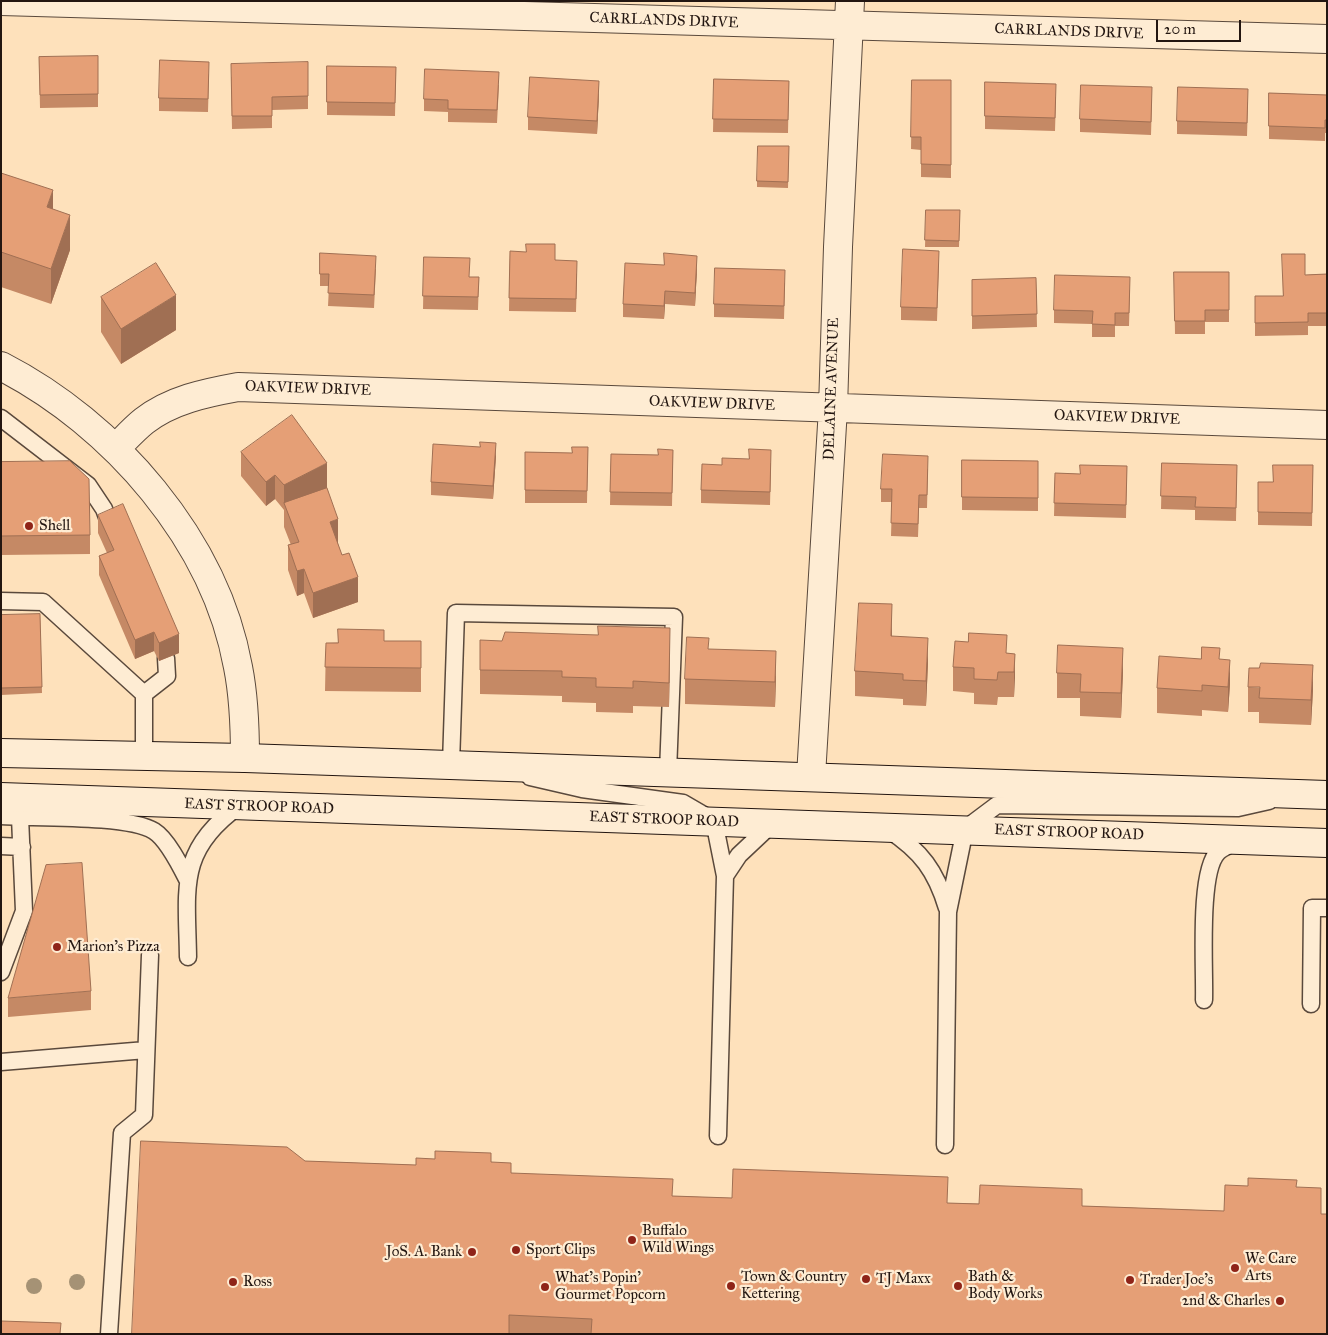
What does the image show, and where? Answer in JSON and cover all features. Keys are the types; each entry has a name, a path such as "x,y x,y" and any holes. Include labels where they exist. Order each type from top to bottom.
{"street":[{"name":"CARRLANDS DRIVE","path":"1,1 850,14 1327,39"},
{"name":"DELAINE AVENUE","path":"811,776 833,408 838,248 850,14"},
{"path":"1,366 23,377 72,410 116,448 171,514 198,557 222,609 238,665 245,716 245,758"},
{"name":"OAKVIEW DRIVE","path":"116,448 144,420 166,407 199,394 238,387 1327,425"},
{"path":"1,753 452,764 1314,794"},
{"name":"EAST STROOP ROAD","path":"1,797 883,826 1327,843"}],"lane":[{"path":"1,418 88,485 104,509 111,528"},
{"path":"1,600 43,602 144,694 144,756"},
{"path":"452,764 456,613 674,617 668,772"},
{"path":"144,694 167,676 166,658"},
{"path":"484,766 582,790 683,803 714,821 725,876 718,1136"},
{"path":"945,1145 948,912 965,829 997,805 1238,808 1314,794"},
{"path":"188,957 187,879 195,855 205,835 219,820 240,806"},
{"path":"1,816 123,821 155,831 176,858 187,879"},
{"path":"1,972 24,911 20,817"},
{"path":"725,876 739,855 773,823"},
{"path":"883,826 910,844 926,862 940,882 948,912"},
{"path":"1204,1000 1205,929 1203,898 1207,877 1218,852 1239,840"},
{"path":"1,846 22,847"},
{"path":"1312,1004 1312,908 1327,908"},
{"path":"109,1334 122,1133 144,1115 150,956"},
{"path":"1,1062 146,1050"}],"building":[{"path":"98,56 98,94 40,95 39,57"},
{"path":"160,60 209,62 208,99 159,98"},
{"path":"308,62 308,96 272,97 272,116 232,116 231,64"},
{"path":"327,66 396,67 395,103 327,102"},
{"path":"425,69 499,72 497,110 448,109 448,100 424,99"},
{"path":"530,77 599,81 597,121 528,117"},
{"path":"714,79 789,81 788,120 713,119"},
{"path":"912,80 951,80 951,165 921,164 921,137 911,137"},
{"path":"985,82 1056,84 1055,118 985,116"},
{"path":"1081,85 1152,87 1151,122 1080,119"},
{"path":"1178,87 1248,89 1247,123 1177,121"},
{"path":"1269,93 1327,95 1327,120 1325,120 1325,128 1269,126"},
{"path":"758,146 789,146 788,182 757,181"},
{"path":"1,173 53,190 47,207 70,215 51,269 1,252"},
{"path":"926,210 960,210 959,241 925,240"},
{"path":"526,244 555,244 555,260 577,261 576,299 509,298 510,251 526,252"},
{"path":"903,249 939,251 937,308 901,307"},
{"path":"320,253 376,256 374,295 328,293 329,274 320,274"},
{"path":"664,253 697,256 695,293 665,291 664,306 623,304 625,263 664,265"},
{"path":"1282,254 1305,254 1305,275 1327,274 1327,313 1308,313 1308,322 1255,323 1255,296 1283,296"},
{"path":"424,257 470,258 469,277 479,277 478,297 423,296"},
{"path":"156,263 176,295 121,329 101,297"},
{"path":"715,268 785,270 784,306 714,304"},
{"path":"1174,272 1229,272 1229,310 1205,310 1205,321 1175,321"},
{"path":"1055,275 1130,277 1129,313 1115,313 1115,325 1092,324 1093,311 1054,310"},
{"path":"1036,278 1037,314 972,316 972,280"},
{"path":"292,415 327,463 284,485 275,475 266,482 241,452"},
{"path":"480,442 496,443 493,486 431,482 433,444 480,447"},
{"path":"572,447 588,447 587,491 525,490 525,452 572,453"},
{"path":"658,449 673,450 672,493 610,492 611,454 658,455"},
{"path":"749,449 771,450 770,492 701,490 702,464 722,465 722,458 749,459"},
{"path":"883,454 928,456 927,495 919,495 918,524 891,523 892,489 881,489"},
{"path":"962,460 1038,461 1038,498 962,497"},
{"path":"70,461 89,479 90,535 1,536 1,462"},
{"path":"1162,463 1237,465 1236,508 1195,507 1196,497 1161,496"},
{"path":"1080,465 1127,466 1126,505 1054,503 1055,473 1080,474"},
{"path":"1273,465 1313,465 1312,513 1258,512 1258,482 1273,482"},
{"path":"327,488 338,519 330,522 342,555 349,553 358,577 313,593 304,569 297,571 288,545 299,542 284,503"},
{"path":"123,504 179,634 159,643 154,632 135,640 99,556 114,550 98,515"},
{"path":"859,603 892,604 891,636 928,638 926,681 903,680 903,674 855,671"},
{"path":"40,614 42,687 1,688 1,615"},
{"path":"598,626 670,628 669,683 633,681 633,688 596,687 596,678 562,677 562,671 480,670 480,640 502,641 505,632 598,635"},
{"path":"338,629 384,630 384,641 421,641 421,668 325,667 326,643 338,643"},
{"path":"969,633 1007,635 1006,653 1015,654 1014,672 998,672 997,680 974,679 974,668 953,667 955,641 968,642"},
{"path":"687,637 709,638 708,649 776,651 775,682 685,679"},
{"path":"1058,645 1123,648 1121,693 1080,692 1081,674 1057,673"},
{"path":"1202,647 1220,648 1219,659 1230,660 1228,687 1202,685 1202,691 1157,688 1159,656 1201,659"},
{"path":"1261,663 1313,665 1311,700 1259,698 1260,687 1248,687 1249,668 1259,668"},
{"name":"Marion's Pizza","path":"82,863 91,991 8,998 46,865"},
{"name":"Town & Country Kettering","path":"141,1141 287,1147 305,1161 416,1165 416,1158 435,1159 435,1151 491,1153 491,1162 511,1163 511,1173 673,1179 672,1196 732,1198 733,1169 948,1177 947,1203 979,1204 980,1185 1082,1189 1082,1206 1224,1211 1225,1185 1248,1186 1248,1178 1297,1180 1296,1187 1321,1188 1321,1214 1327,1214 1327,1334 591,1334 592,1319 509,1315 509,1334 132,1334"},
{"path":"1,1321 61,1323 60,1334 1,1334"}],"place":[{"name":"Shell","path":"29,526"},
{"name":"Marion's Pizza","path":"57,947"},
{"name":"Buffalo Wild Wings","path":"632,1240"},
{"name":"Sport Clips","path":"516,1250"},
{"name":"JoS. A. Bank","path":"472,1252"},
{"name":"We Care Arts","path":"1235,1268"},
{"name":"TJ Maxx","path":"866,1279"},
{"name":"Trader Joe's","path":"1130,1280"},
{"name":"Ross","path":"233,1282"},
{"name":"Town & Country Kettering","path":"731,1286"},
{"name":"Bath & Body Works","path":"958,1286"},
{"name":"What's Popin' Gourmet Popcorn","path":"545,1287"},
{"name":"2nd & Charles","path":"1280,1301"}]}
